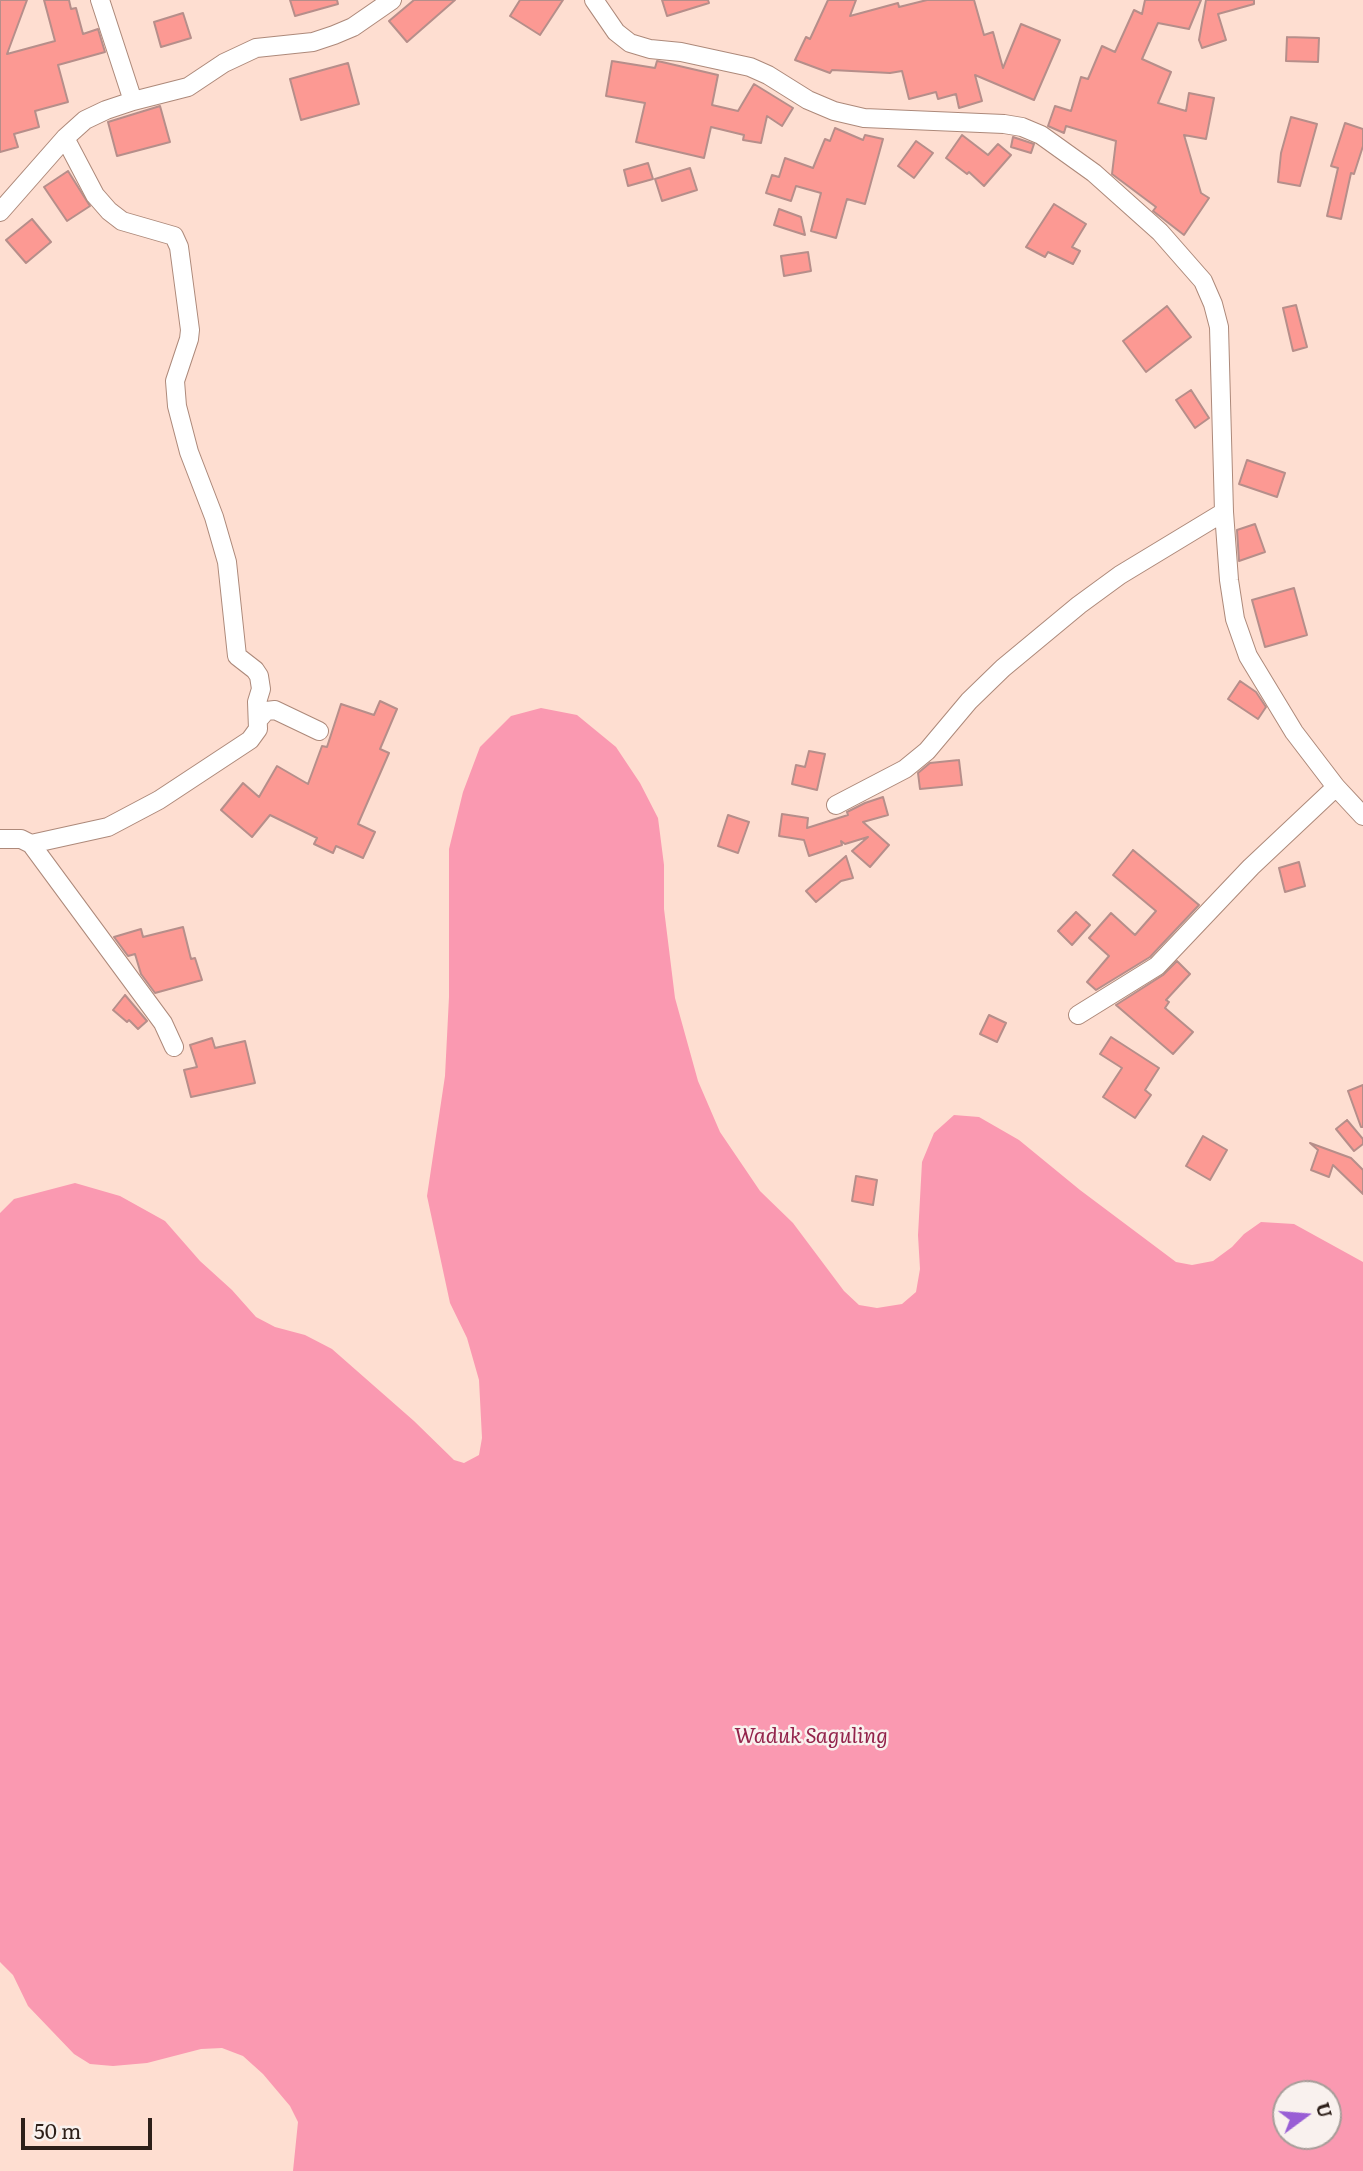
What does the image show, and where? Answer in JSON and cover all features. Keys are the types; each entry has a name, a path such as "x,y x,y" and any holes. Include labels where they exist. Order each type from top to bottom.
{"street":[{"path":"100,0 133,101"},
{"path":"0,212 65,138 85,120 133,101 188,87 232,58 256,48 313,42 334,35 353,27 392,0"},
{"path":"594,0 616,32 630,43 750,67 808,100 834,111 864,118 1022,127 1055,144 1094,173 1160,232 1203,281 1219,327 1222,357 1224,512 1229,580 1233,606 1248,656 1294,732 1336,787 1363,816"},
{"path":"32,844 108,827 141,810 250,740 258,729 257,702 261,689 259,676 237,656 224,551 189,452 177,406 175,381 190,340 179,247 174,236 122,221 108,211 95,195 65,138"},
{"path":"836,804 905,769 927,751 969,701 1003,668 1079,605 1120,575 1224,512"},
{"path":"259,719 266,711 275,710 319,731"},
{"path":"1078,1015 1157,966 1251,867 1336,787"},
{"path":"0,839 21,839 32,844 163,1023 174,1047"}],"water":[{"name":"Waduk Saguling","path":"541,708 577,715 616,747 640,783 658,818 664,865 664,909 675,998 698,1081 720,1132 760,1191 793,1223 844,1291 859,1305 877,1308 902,1304 916,1292 920,1269 918,1235 922,1162 934,1133 954,1115 979,1117 1019,1140 1176,1262 1192,1265 1213,1261 1261,1222 1294,1224 1363,1262 1363,2171 293,2171 298,2122 290,2106 263,2074 243,2056 222,2048 201,2049 147,2063 113,2066 90,2064 74,2054 28,2006 13,1975 0,1962 0,1213 14,1199 75,1183 120,1196 165,1221 200,1261 232,1290 256,1317 275,1327 305,1335 332,1349 454,1460 464,1463 479,1455 482,1438 479,1380 467,1338 450,1303 427,1196 445,1076 449,997 449,849 463,792 480,747 511,716"}],"building":[{"path":"0,0 27,0 7,54 55,41 44,0 69,0 71,9 76,8 83,34 98,29 105,52 58,65 68,102 35,111 39,127 14,134 18,147 0,152"},
{"path":"290,0 337,0 338,4 295,16"},
{"path":"414,0 455,0 407,42 389,21"},
{"path":"520,0 563,0 540,35 510,16"},
{"path":"662,0 708,0 709,3 667,16"},
{"path":"828,0 856,0 850,16 898,3 899,7 927,0 974,0 984,35 993,32 1003,68 1021,24 1060,40 1034,100 975,75 982,101 959,108 956,94 938,99 936,92 909,99 902,71 890,73 832,70 830,73 795,60 806,37 810,39"},
{"path":"1145,0 1201,0 1189,29 1158,23 1142,59 1171,72 1158,103 1186,111 1189,93 1214,98 1206,139 1184,135 1201,193 1209,198 1184,235 1153,211 1156,207 1112,174 1116,141 1066,126 1064,133 1048,126 1055,106 1071,111 1081,77 1088,79 1102,46 1115,52 1134,10 1142,14"},
{"path":"1206,0 1254,0 1254,4 1218,14 1226,40 1202,48 1199,40"},
{"path":"183,13 191,38 161,47 154,22"},
{"path":"1287,37 1319,38 1318,62 1286,61"},
{"path":"612,61 655,68 657,61 718,75 712,105 738,111 754,84 793,108 782,126 767,116 761,143 743,140 744,135 711,127 704,158 636,142 645,103 606,96"},
{"path":"348,63 359,104 301,120 290,79"},
{"path":"160,106 170,142 117,156 108,122"},
{"path":"1291,117 1317,124 1300,186 1278,182 1281,153"},
{"path":"1345,123 1363,129 1363,146 1354,174 1351,173 1341,219 1327,216 1338,168 1331,166"},
{"path":"835,128 863,140 865,135 883,139 865,204 847,199 836,238 811,231 821,193 796,186 791,201 766,193 772,175 779,177 785,158 813,168 825,139 830,141"},
{"path":"962,135 988,155 998,144 1011,155 984,186 969,172 967,174 946,158"},
{"path":"1013,137 1034,144 1031,153 1011,147"},
{"path":"916,141 933,153 914,178 898,166"},
{"path":"648,163 653,179 628,186 624,170"},
{"path":"690,168 697,190 662,201 655,179"},
{"path":"68,171 90,206 67,221 44,187"},
{"path":"1054,204 1086,224 1072,247 1080,251 1073,264 1048,252 1045,257 1026,247"},
{"path":"779,209 801,217 805,235 774,225"},
{"path":"32,219 51,242 26,263 6,240"},
{"path":"808,252 811,271 784,276 781,256"},
{"path":"1296,305 1307,347 1293,351 1283,308"},
{"path":"1167,306 1191,337 1146,372 1123,341"},
{"path":"1191,390 1209,418 1195,428 1176,400"},
{"path":"1247,460 1285,473 1277,497 1239,484"},
{"path":"1255,524 1265,552 1239,561 1237,530"},
{"path":"1294,588 1307,635 1265,647 1252,600"},
{"path":"1240,681 1256,692 1266,707 1258,719 1228,699"},
{"path":"380,701 397,709 380,749 389,753 358,824 375,832 363,858 336,846 333,853 314,844 317,838 270,815 252,837 221,810 243,783 259,797 277,766 308,784 322,746 327,747 341,704 374,715"},
{"path":"809,751 825,754 817,790 792,784 796,765 805,767"},
{"path":"959,760 962,785 920,789 918,773 930,763"},
{"path":"883,797 888,815 863,822 889,845 870,867 852,851 868,837 845,844 841,841 842,845 809,856 804,840 779,836 782,814 808,818 807,828 848,815 847,812"},
{"path":"728,815 749,822 738,853 718,846"},
{"path":"1133,850 1199,905 1150,957 1096,990 1087,982 1109,956 1089,938 1111,913 1135,935 1156,911 1113,875"},
{"path":"846,856 853,878 841,881 816,902 806,891"},
{"path":"1299,862 1305,886 1285,892 1279,868"},
{"path":"1076,912 1090,925 1072,945 1058,931"},
{"path":"183,927 191,959 195,958 202,980 155,993 141,974 135,954 128,956 114,937 141,929 143,937"},
{"path":"1177,961 1190,974 1166,1000 1169,1002 1165,1008 1193,1032 1173,1054 1116,1005 1163,975"},
{"path":"125,995 147,1021 138,1029 113,1010"},
{"path":"989,1015 1006,1023 997,1042 980,1034"},
{"path":"1111,1037 1159,1068 1145,1090 1151,1095 1135,1118 1103,1097 1122,1068 1100,1054"},
{"path":"212,1038 215,1048 245,1041 255,1083 191,1097 184,1070 197,1067 190,1045"},
{"path":"1363,1085 1363,1127 1361,1127 1348,1091"},
{"path":"1347,1120 1363,1139 1363,1144 1354,1151 1336,1129"},
{"path":"1203,1136 1227,1150 1210,1180 1186,1166"},
{"path":"1310,1143 1351,1158 1363,1170 1363,1194 1333,1165 1329,1177 1311,1170 1318,1150"},
{"path":"856,1176 877,1180 873,1205 852,1201"}]}
